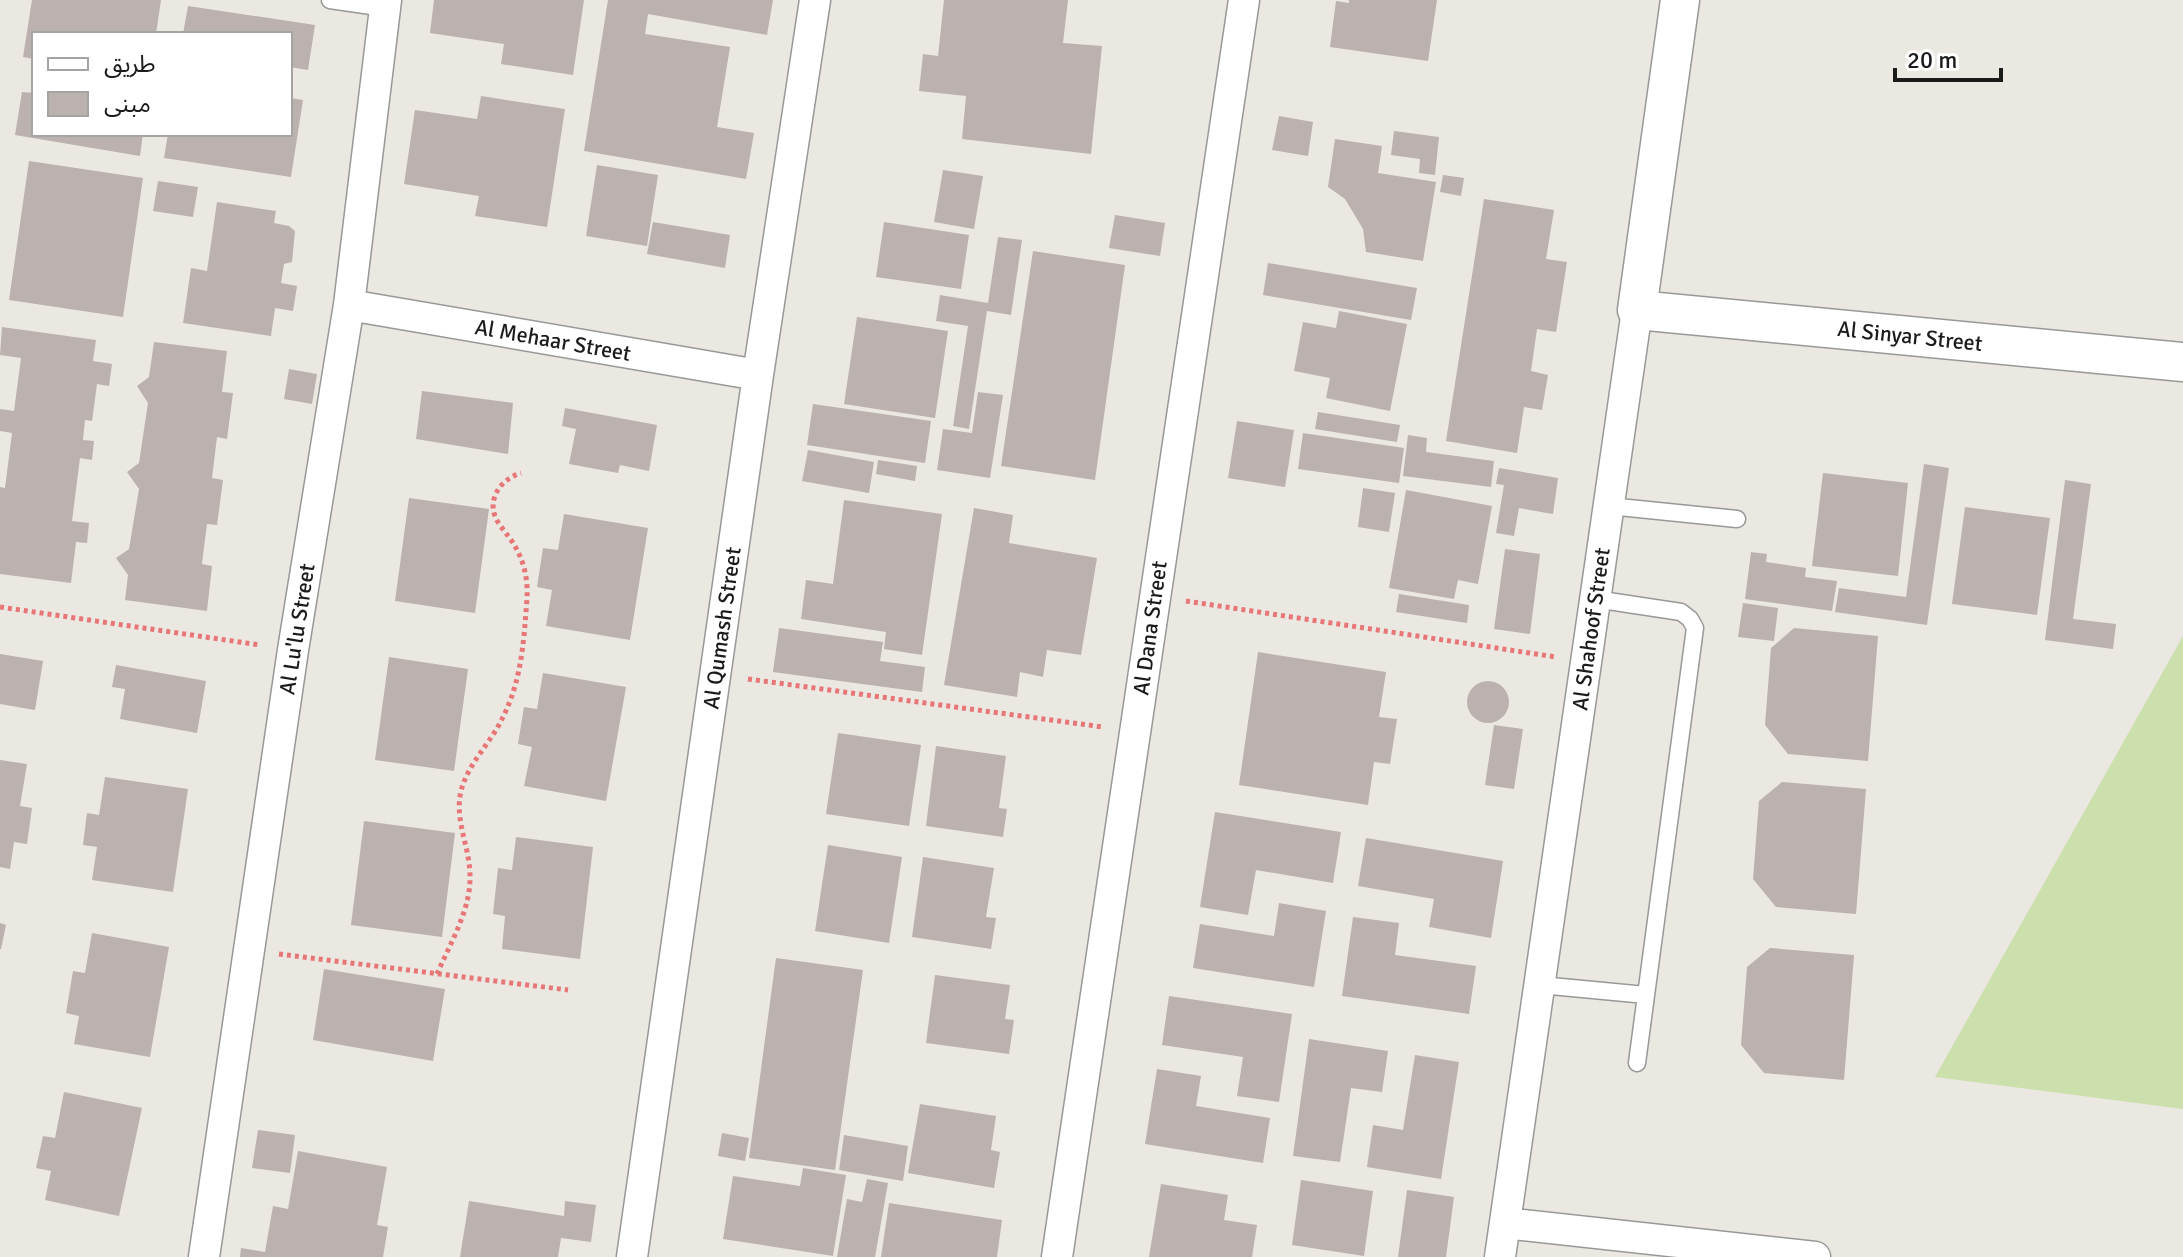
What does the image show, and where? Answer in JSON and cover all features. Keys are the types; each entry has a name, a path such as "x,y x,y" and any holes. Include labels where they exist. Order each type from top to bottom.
{"street":[{"name":"Al Qumash Street","path":"632,1257 815,0"},
{"name":"Al Dana Street","path":"1057,1257 1244,0"},
{"name":"Al Shahoof Street","path":"1500,1257 1680,0"},
{"name":"Al Lu'lu Street","path":"204,1257 293,650 349,305 385,4"},
{"name":"Al Mehaar Street","path":"349,305 758,375"},
{"name":"Al Sinyar Street","path":"1637,310 2183,362"},
{"path":"1505,1223 1815,1257"}],"lane":[{"path":"330,0 385,4"},
{"path":"1609,506 1737,519"},
{"path":"1595,599 1681,612 1695,628 1637,1063"},
{"path":"1540,985 1646,995"}],"path":[{"path":"437,974 462,913 471,879 459,809 461,793 468,773 503,717 523,658 528,590 525,569 517,550 495,517 493,508 498,489 511,476 521,473"},
{"path":"1154,597 1586,661"},
{"path":"0,607 293,650"},
{"path":"715,674 1136,731"},
{"path":"250,950 568,990"}],"green space":[{"path":"2183,636 2183,1109 1935,1077"}],"building":[{"path":"32,0 161,0 156,32 32,32 32,59 23,57"},
{"path":"434,0 584,0 573,75 501,64 504,44 430,33"},
{"path":"608,0 773,0 767,35 648,14 645,34 730,47 717,127 754,133 746,179 584,151"},
{"path":"944,0 1068,0 1063,43 1102,46 1091,154 962,139 966,96 919,91 923,54 938,56"},
{"path":"1349,0 1437,0 1428,61 1330,47 1336,1 1349,3"},
{"path":"188,6 315,25 308,70 292,67 292,32 183,32"},
{"path":"22,92 32,93 32,136 143,136 140,156 15,135"},
{"path":"481,96 565,109 547,227 475,216 479,196 404,184 415,110 477,119"},
{"path":"292,98 303,100 291,177 164,158 168,136 292,136"},
{"path":"1279,116 1313,122 1308,156 1272,150"},
{"path":"1394,131 1439,137 1435,175 1419,173 1420,159 1391,155"},
{"path":"1335,139 1382,146 1378,173 1436,182 1423,261 1366,252 1363,229 1345,199 1328,187"},
{"path":"29,161 143,178 123,317 9,300"},
{"path":"597,165 658,175 647,246 586,236"},
{"path":"943,170 983,176 974,229 934,222"},
{"path":"1443,175 1464,178 1461,196 1440,192"},
{"path":"158,181 198,187 193,217 153,211"},
{"path":"1484,199 1554,210 1546,259 1567,262 1556,332 1537,329 1531,371 1548,375 1542,410 1524,407 1517,453 1446,441"},
{"path":"217,202 276,211 274,223 289,226 295,231 292,262 284,264 281,283 297,286 293,311 275,308 271,336 183,323 191,268 207,271"},
{"path":"1115,215 1165,223 1160,256 1109,248"},
{"path":"653,222 730,235 725,268 647,254"},
{"path":"884,222 969,235 961,289 876,277"},
{"path":"998,237 1022,240 1011,315 987,311 969,429 953,426 968,326 936,321 940,295 988,303"},
{"path":"1033,251 1125,265 1095,480 1001,466"},
{"path":"1268,263 1417,288 1411,320 1263,295"},
{"path":"1339,311 1407,324 1390,411 1326,398 1330,378 1294,371 1303,322 1336,328"},
{"path":"857,317 948,331 935,418 844,404"},
{"path":"2,327 96,340 93,361 112,364 109,386 97,384 92,421 85,420 83,440 94,441 92,460 80,458 72,521 89,523 87,543 76,542 71,583 0,574 0,487 5,488 12,433 0,431 0,409 14,411 21,358 0,355"},
{"path":"154,342 227,351 222,392 233,393 227,439 217,437 212,478 223,480 217,525 207,524 203,555 202,564 212,566 207,611 125,600 128,575 116,558 129,549 139,489 127,472 139,463 148,403 137,386 149,377"},
{"path":"289,369 317,374 312,404 284,399"},
{"path":"422,391 513,403 508,454 416,439"},
{"path":"978,392 1003,395 990,478 937,470 943,429 972,433"},
{"path":"813,404 931,421 925,463 807,445"},
{"path":"565,408 657,425 649,471 620,465 618,473 569,464 576,429 562,426"},
{"path":"1318,412 1400,425 1397,442 1315,429"},
{"path":"1237,421 1294,430 1285,487 1228,478"},
{"path":"1303,433 1404,448 1399,483 1298,469"},
{"path":"1408,435 1427,438 1426,452 1494,461 1491,487 1403,476"},
{"path":"808,450 874,462 869,493 802,481"},
{"path":"878,460 917,466 915,481 876,474"},
{"path":"1924,464 1949,468 1927,625 1835,612 1839,588 1906,597"},
{"path":"1499,468 1558,478 1553,514 1519,508 1514,536 1496,533 1504,485 1496,484"},
{"path":"1823,473 1908,483 1898,576 1812,566"},
{"path":"2065,480 2091,484 2073,619 2116,624 2113,649 2045,640"},
{"path":"1363,488 1395,493 1389,532 1358,527"},
{"path":"1406,490 1492,506 1478,584 1458,580 1454,599 1389,588"},
{"path":"409,498 489,509 475,613 395,601"},
{"path":"844,500 942,514 922,655 884,649 886,632 801,619 806,580 833,584"},
{"path":"1965,507 2050,518 2037,615 1952,604"},
{"path":"974,508 1013,515 1009,543 1097,558 1081,655 1047,650 1043,677 1020,672 1017,697 944,685"},
{"path":"564,514 648,528 630,640 546,626 552,590 537,587 543,548 558,550"},
{"path":"1505,549 1540,554 1530,634 1494,629"},
{"path":"1751,552 1767,554 1766,562 1806,568 1805,577 1837,581 1832,611 1745,599"},
{"path":"1399,594 1469,605 1467,623 1396,612"},
{"path":"1743,603 1778,608 1774,641 1738,637"},
{"path":"779,628 883,642 880,661 925,667 922,692 773,672"},
{"path":"1794,628 1878,636 1868,761 1788,754 1765,725 1771,648"},
{"path":"1258,652 1386,672 1379,717 1397,719 1390,764 1374,762 1368,805 1239,785"},
{"path":"0,654 43,661 35,710 0,704"},
{"path":"389,657 468,669 454,771 375,760"},
{"path":"116,665 206,681 197,733 120,719 125,689 112,687"},
{"path":"543,673 626,687 606,801 524,786 532,747 518,744 524,707 537,709"},
{"path":"1488,681 1503,687 1509,702 1503,717 1488,723 1473,717 1467,702 1473,687"},
{"path":"1494,725 1523,729 1514,789 1485,785"},
{"path":"838,733 921,745 909,826 826,814"},
{"path":"936,746 1006,756 999,808 1007,809 1003,837 926,826"},
{"path":"0,760 27,764 20,806 32,808 27,844 14,842 10,869 0,867"},
{"path":"105,777 188,789 173,892 92,880 97,847 83,845 87,813 99,815"},
{"path":"1782,782 1866,789 1856,914 1776,907 1753,879 1759,801"},
{"path":"1215,812 1341,832 1333,883 1256,870 1248,915 1200,907"},
{"path":"364,821 455,833 442,937 351,925"},
{"path":"516,837 593,847 580,959 502,949 505,916 493,914 498,868 512,870"},
{"path":"1366,838 1503,861 1491,938 1429,927 1434,899 1358,886"},
{"path":"828,845 902,857 889,943 815,931"},
{"path":"923,857 994,868 986,917 996,918 991,949 912,937"},
{"path":"1279,903 1326,911 1314,987 1193,968 1200,924 1274,936"},
{"path":"1353,917 1399,923 1395,955 1476,966 1469,1014 1342,996"},
{"path":"0,923 6,925 1,949 0,949"},
{"path":"92,933 169,947 150,1057 74,1044 79,1016 66,1013 73,971 85,973"},
{"path":"1770,948 1854,955 1844,1080 1764,1073 1741,1045 1747,967"},
{"path":"776,958 863,970 835,1170 749,1158"},
{"path":"324,969 445,989 433,1061 313,1040"},
{"path":"935,975 1010,985 1005,1019 1014,1020 1009,1054 926,1043"},
{"path":"1169,996 1292,1014 1279,1102 1237,1096 1243,1057 1162,1045"},
{"path":"1309,1039 1388,1051 1382,1092 1351,1088 1340,1162 1293,1156"},
{"path":"1415,1055 1459,1062 1441,1179 1367,1167 1373,1125 1403,1130"},
{"path":"1157,1069 1201,1076 1196,1106 1270,1118 1263,1163 1145,1144"},
{"path":"64,1092 142,1108 119,1216 45,1200 51,1171 36,1168 43,1136 55,1138"},
{"path":"920,1104 996,1116 991,1150 1000,1152 994,1188 908,1173"},
{"path":"258,1130 295,1135 290,1173 252,1168"},
{"path":"722,1133 749,1138 745,1161 718,1156"},
{"path":"844,1135 908,1146 903,1181 839,1170"},
{"path":"298,1151 387,1167 377,1225 388,1227 383,1257 240,1257 241,1248 265,1252 273,1206 288,1209"},
{"path":"803,1168 846,1175 833,1256 723,1239 733,1176 800,1186"},
{"path":"867,1179 888,1183 875,1257 837,1257 847,1199 862,1202"},
{"path":"1301,1180 1373,1191 1364,1256 1292,1245"},
{"path":"1161,1184 1228,1195 1224,1220 1257,1225 1252,1257 1149,1257"},
{"path":"1407,1190 1454,1197 1446,1257 1398,1257"},
{"path":"469,1201 564,1216 565,1201 596,1205 591,1242 561,1238 558,1257 460,1257"},
{"path":"889,1203 1002,1220 997,1257 881,1257"}]}
